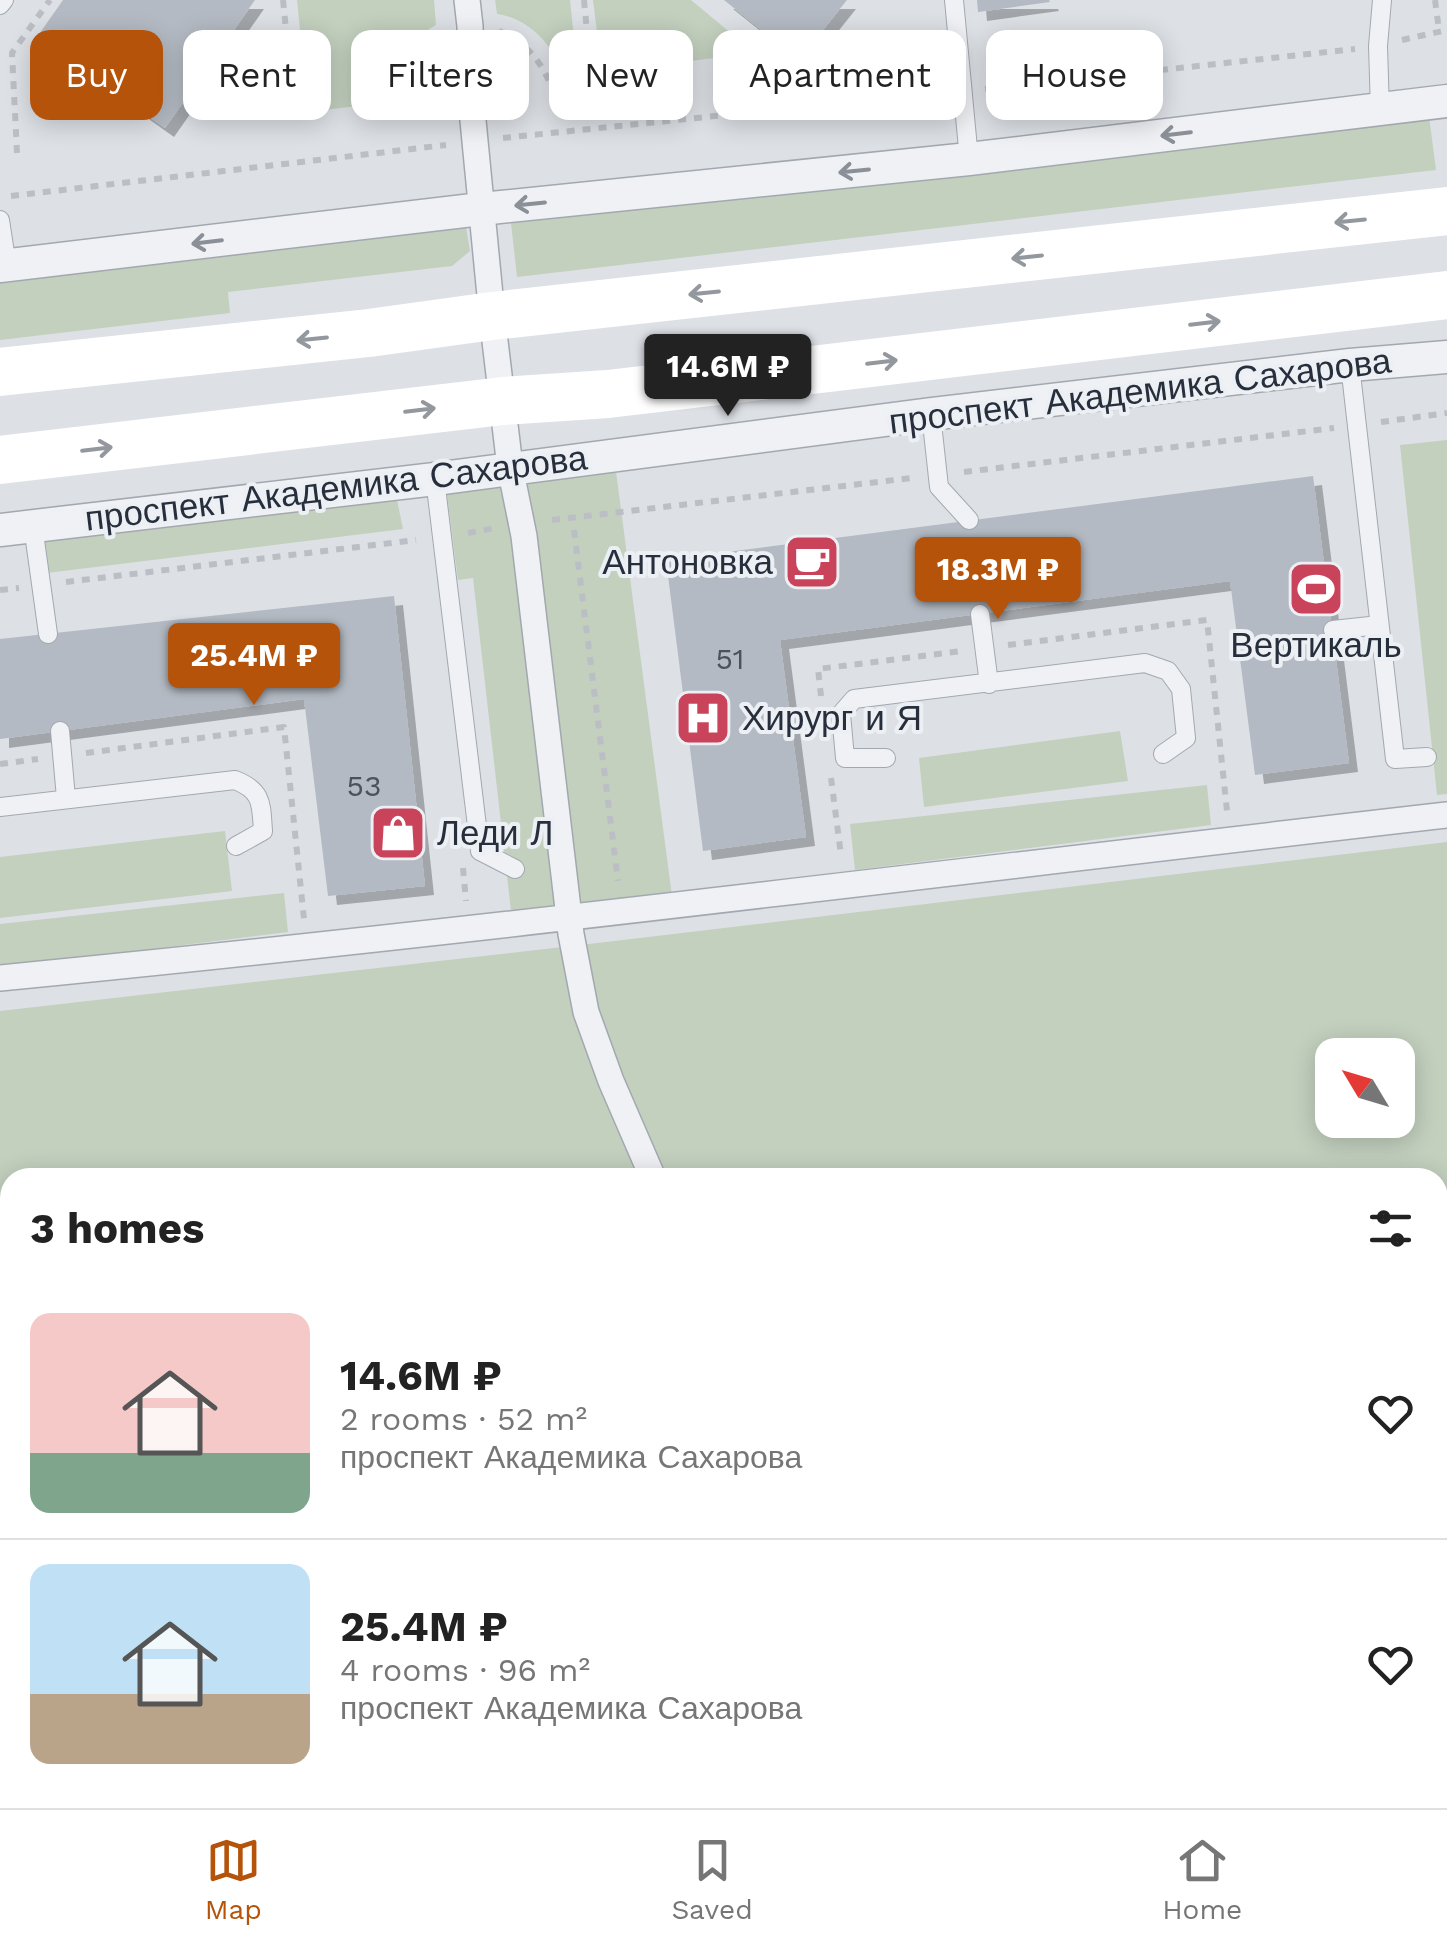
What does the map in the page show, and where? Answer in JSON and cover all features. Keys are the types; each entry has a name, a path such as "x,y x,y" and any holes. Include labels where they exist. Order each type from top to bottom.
{"main road":[{"path":"0,372 1447,211"},
{"name":"проспект Академика Сахарова","path":"0,460 503,400 608,394 1447,295"}],"street":[{"path":"467,0 471,100 492,316 510,467 523,530 570,919 586,1012 649,1168"},
{"path":"3,266 481,209 969,159 1447,101"},
{"name":"проспект Академика Сахарова","path":"0,530 930,414 1447,357"},
{"path":"0,978 570,919 1447,815"}],"lane":[{"path":"954,0 957,30"},
{"path":"1380,110 1378,46 1382,0"},
{"path":"966,118 969,159"},
{"path":"0,220 3,266"},
{"path":"1350,365 1394,759 1427,756"},
{"path":"930,414 939,487 970,520"},
{"path":"434,478 480,850 514,868"},
{"path":"33,526 48,634"},
{"path":"980,614 989,684"},
{"path":"1332,630 1380,625"},
{"path":"886,758 846,758 841,714 854,699 1145,663 1168,671 1181,688 1186,738 1162,754"},
{"path":"60,731 66,798"},
{"path":"0,806 235,780 249,786 261,800 264,831 236,846"}],"path":[{"path":"17,153 12,53 50,0"},
{"path":"283,0 286,30"},
{"path":"584,0 587,30"},
{"path":"966,91 1378,46 1443,30 1436,0"},
{"path":"0,197 713,116"},
{"path":"0,590 523,530 1447,413"},
{"path":"574,530 622,912"}],"green space":[{"path":"297,0 434,0 436,25 428,30 351,30 351,107 331,109 331,30 300,30"},
{"path":"495,0 570,0 573,30 549,30 549,47 530,28 497,14"},
{"path":"593,0 691,0 727,30 713,30 713,58 693,61 693,30 597,30"},
{"path":"1429,116 1436,170 517,277 511,223"},
{"path":"466,227 470,251 452,266 228,292 230,313 0,340 0,282"},
{"path":"1447,440 1447,794 1437,795 1400,445"},
{"path":"615,464 672,896 512,920 473,578 458,580 446,487"},
{"path":"396,495 403,529 47,573 41,541"},
{"path":"1120,731 1128,781 924,807 919,758"},
{"path":"1207,785 1211,825 855,870 850,824"},
{"path":"225,831 232,891 0,918 0,857"},
{"path":"1447,842 1447,1168 0,1168 0,1011"},
{"path":"284,893 288,932 0,968 0,924"}],"building":[{"path":"63,0 255,0 234,30 183,30 183,102 165,128 154,120 163,120 163,30 42,30"},
{"path":"724,0 847,0 823,30 762,30"},
{"path":"977,0 1049,0 1050,2 978,12"},
{"path":"1313,476 1349,763 1255,775 1230,581 780,640 806,837 703,851 666,560"},
{"path":"394,596 425,886 328,896 304,699 0,739 0,639"}],"place":[{"name":"Антоновка","path":"812,562"},
{"name":"Вертикаль","path":"1316,589"},
{"name":"Хирург и Я","path":"703,718"},
{"name":"Леди Л","path":"398,833"}]}
